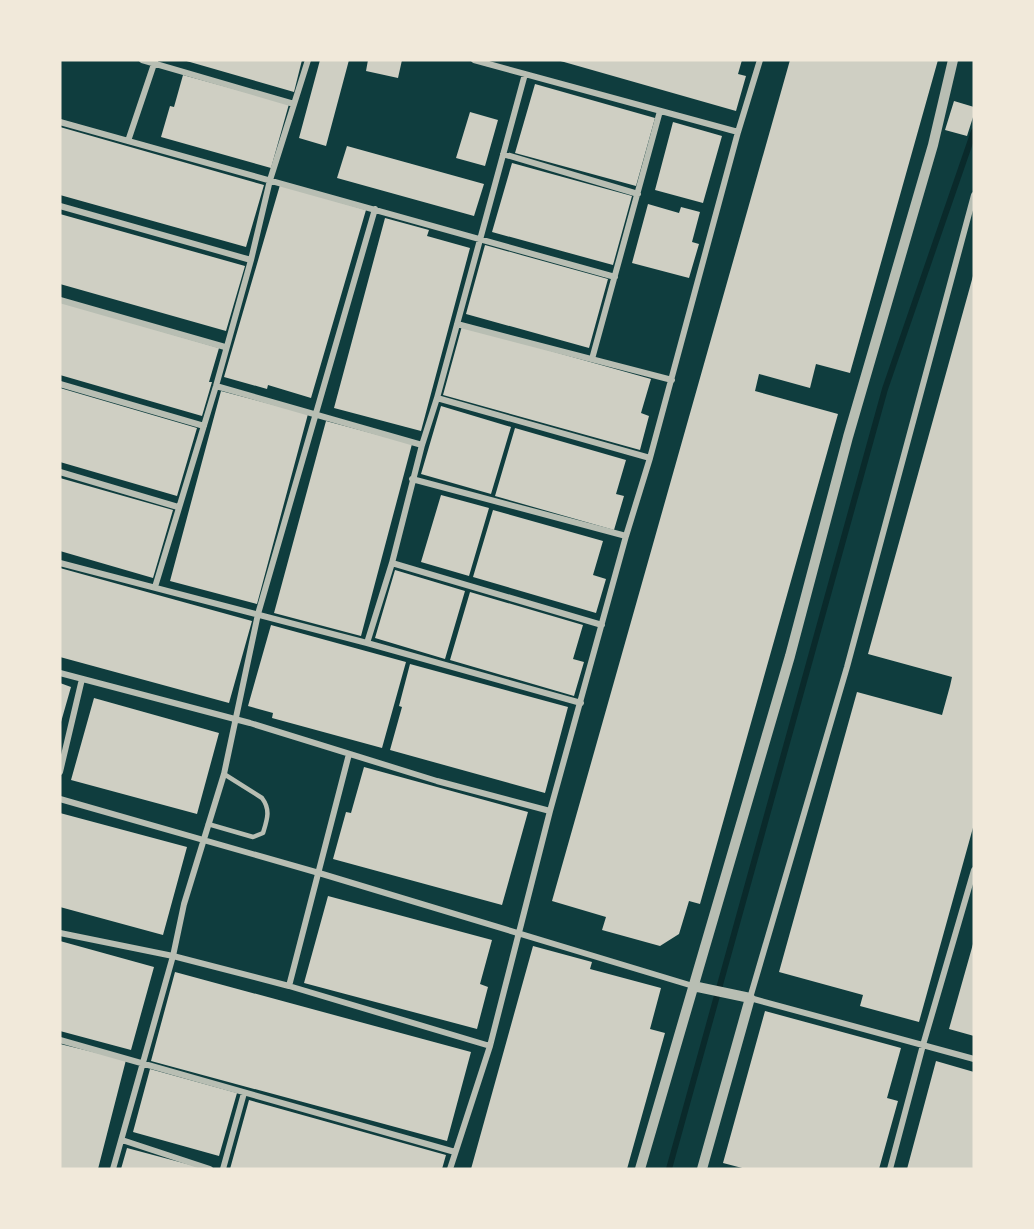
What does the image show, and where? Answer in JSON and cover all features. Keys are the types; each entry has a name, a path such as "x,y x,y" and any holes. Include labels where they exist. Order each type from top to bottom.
{"street":[{"path":"142,60 294,104"},
{"path":"154,588 216,386 251,260 270,180 308,60"},
{"path":"474,60 738,132"},
{"path":"450,1169 490,1046 550,811 760,60"},
{"path":"640,1169 697,987 790,656 848,437 933,145 953,60"},
{"path":"128,141 154,62"},
{"path":"367,643 392,563 412,479 437,398 525,74"},
{"path":"592,359 660,111"},
{"path":"60,122 615,277"},
{"path":"503,154 638,194"},
{"path":"702,1169 745,998 847,667 974,195"},
{"path":"60,206 251,260"},
{"path":"113,1169 172,956 184,904 224,774 258,614 375,209"},
{"path":"60,300 225,347"},
{"path":"457,324 672,380"},
{"path":"60,384 204,426"},
{"path":"216,386 422,445"},
{"path":"437,398 650,458"},
{"path":"60,472 178,507"},
{"path":"412,479 626,536"},
{"path":"60,563 367,643 581,703"},
{"path":"392,563 602,625"},
{"path":"60,673 236,720 437,781 550,811"},
{"path":"60,772 82,679"},
{"path":"289,986 349,754"},
{"path":"60,799 319,873 697,987 974,1059"},
{"path":"890,1169 974,870"},
{"path":"60,933 172,956 289,986 490,1046"},
{"path":"60,1040 455,1152"},
{"path":"223,1169 244,1093"},
{"path":"122,1140 210,1169"}],"lane":[{"path":"208,824 253,837 263,833 268,814 266,803 262,798 224,774"}],"building":[{"path":"183,60 302,60 294,92"},
{"path":"320,60 349,60 326,146 299,138"},
{"path":"368,60 402,60 398,78 366,71"},
{"path":"557,60 742,60 738,74 746,76 736,111"},
{"path":"790,60 938,60 850,373 816,364 810,388 759,374 755,391 838,414 700,904 689,901 679,934 660,946 602,930 606,917 552,901"},
{"path":"183,75 289,104 271,168 161,137 170,106 174,107"},
{"path":"535,84 655,118 636,186 515,153"},
{"path":"954,101 974,107 967,136 945,130"},
{"path":"470,112 498,120 485,166 456,158"},
{"path":"673,122 722,136 703,203 655,190"},
{"path":"60,127 264,185 246,247 60,195"},
{"path":"347,146 484,184 474,216 337,178"},
{"path":"512,163 632,196 613,265 492,232"},
{"path":"280,185 366,210 311,398 268,385 267,389 224,377"},
{"path":"648,204 679,213 681,207 700,212 692,242 699,244 689,278 632,263"},
{"path":"60,214 245,266 226,331 60,284"},
{"path":"385,218 429,230 427,236 470,248 421,431 334,408"},
{"path":"485,245 608,279 589,348 466,314"},
{"path":"973,276 974,824 919,1022 860,1006 863,995 779,972 857,692 942,715 952,677 868,654"},
{"path":"60,302 219,348 202,416 60,375"},
{"path":"462,326 651,379 641,413 649,416 640,450 443,395"},
{"path":"60,388 197,428 177,496 60,462"},
{"path":"221,391 308,414 257,604 170,581"},
{"path":"441,406 511,427 491,494 421,474"},
{"path":"326,421 412,444 361,636 274,613"},
{"path":"515,428 626,460 616,494 624,496 614,530 495,496"},
{"path":"60,478 173,510 153,578 60,551"},
{"path":"441,495 489,508 469,576 421,562"},
{"path":"493,510 603,541 593,575 606,579 596,613 473,577"},
{"path":"60,568 252,621 229,703 60,657"},
{"path":"395,570 465,591 445,659 375,638"},
{"path":"470,592 583,625 573,659 584,662 574,696 450,660"},
{"path":"271,625 406,662 382,748 272,718 273,713 248,706"},
{"path":"410,664 568,707 545,793 390,750 402,707 399,706"},
{"path":"60,683 71,687 61,722 60,722"},
{"path":"94,698 219,733 197,814 71,780"},
{"path":"364,767 528,812 502,905 333,859 346,812 351,813"},
{"path":"60,813 187,847 163,935 60,907"},
{"path":"328,896 492,940 480,984 488,987 477,1029 304,983"},
{"path":"60,941 154,967 131,1050 60,1031"},
{"path":"974,944 974,1036 949,1029"},
{"path":"533,946 592,962 590,969 661,988 650,1029 665,1033 627,1169 471,1169"},
{"path":"175,972 471,1052 447,1141 151,1061"},
{"path":"765,1011 901,1048 887,1098 898,1101 879,1169 746,1169 723,1163"},
{"path":"60,1044 126,1060 98,1169 60,1169"},
{"path":"936,1061 974,1072 974,1169 907,1169"},
{"path":"150,1069 237,1093 219,1156 133,1132"},
{"path":"249,1100 446,1155 442,1169 230,1169"},
{"path":"127,1148 202,1168 202,1169 121,1169"}],"waterway":[{"path":"669,1169 885,389 974,131"}]}
